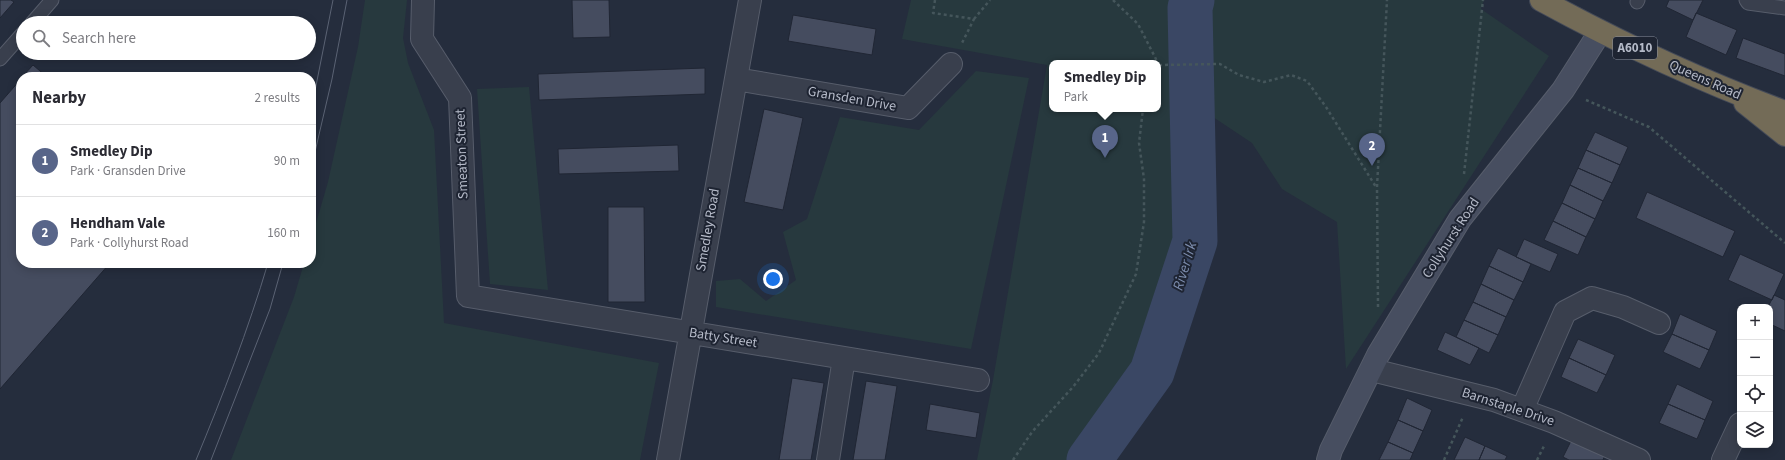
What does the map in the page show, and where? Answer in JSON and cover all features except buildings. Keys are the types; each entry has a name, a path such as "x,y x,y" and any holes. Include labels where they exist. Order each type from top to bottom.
{"highway":[{"name":"Queens Road","path":"1542,0 1600,32 1732,92 1785,112"},
{"name":"A6010","path":"1732,92 1785,135"}],"street":[{"name":"Smeaton Street","path":"424,0 422,39 460,98 468,296"},
{"name":"Smedley Road","path":"668,460 750,0"},
{"name":"Collyhurst Road","path":"1328,460 1331,450 1382,348 1460,219 1563,90 1600,32"},
{"name":"Gransden Drive","path":"736,79 908,108 951,64"},
{"name":"Batty Street","path":"468,296 978,380"},
{"path":"1522,410 1565,312 1592,298 1623,307 1660,323"},
{"path":"828,460 844,358"},
{"name":"Barnstaple Drive","path":"1372,370 1494,400 1554,422 1639,460"},
{"path":"1723,460 1737,430"}],"lane":[{"path":"38,16 52,0"},
{"path":"1746,0 1748,3 1785,8"},
{"path":"0,59 16,41"}],"path":[{"path":"935,0 932,13 974,19"},
{"path":"951,64 974,19 990,0"},
{"path":"1113,0 1138,24 1156,60"},
{"path":"1378,311 1377,187 1387,0"},
{"path":"1464,180 1483,0"},
{"path":"1161,67 1220,64 1239,75 1264,82 1290,75 1307,81 1326,106 1377,187"},
{"path":"1578,97 1649,127 1785,243"},
{"path":"1013,460 1032,432 1073,387 1099,353 1136,274 1144,222 1144,179 1139,143 1144,112"},
{"path":"1444,460 1462,420 1468,393"}],"shaded area":[{"path":"365,0 407,0 403,38 408,63 434,130 444,323 659,363 640,460 231,460 294,297 303,268 316,268 316,223 328,182 358,47"},
{"path":"911,0 1176,0 1180,240 1128,393 1068,460 977,460 993,380 1047,65 902,39"},
{"path":"1209,0 1484,0 1481,9 1549,56 1346,369 1337,222 1282,189 1252,143 1204,111 1200,58"},
{"path":"976,71 1029,78 971,349 716,307 716,281 740,279 766,301 796,280 783,232 807,219 840,117 919,130"},
{"path":"529,87 548,290 490,284 477,89"}],"water":[{"path":"1085,438 1117,454 1112,460 1067,460"}],"waterway":[{"name":"River Irk","path":"1089,460 1152,372 1195,241 1190,8 1192,0"}],"tram line":[{"path":"316,86 333,0"},
{"path":"316,148 332,79 347,0"},
{"path":"196,460 235,362 266,268"},
{"path":"211,460 270,309 282,268"}],"place":[{"name":"Smedley Dip","path":"1105,158"},
{"name":"Hendham Vale","path":"1372,166"}]}
